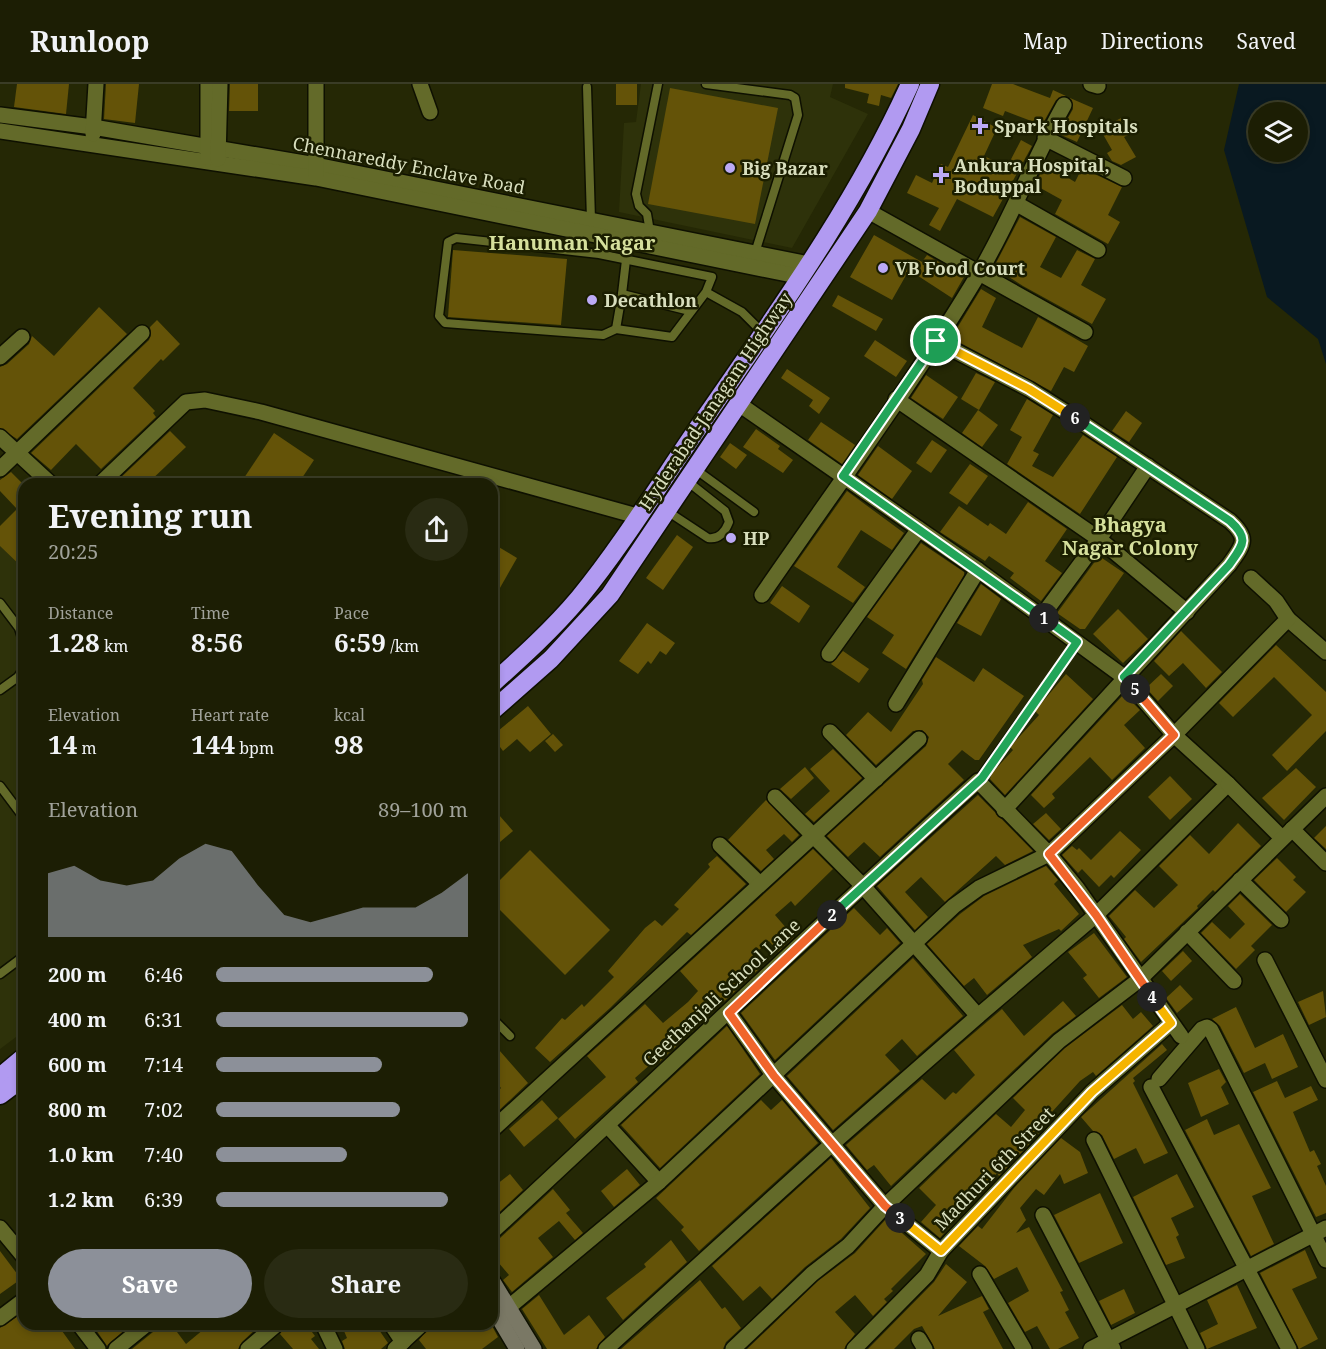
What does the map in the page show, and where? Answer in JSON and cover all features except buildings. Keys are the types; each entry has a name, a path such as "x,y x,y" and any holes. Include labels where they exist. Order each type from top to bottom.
{"highway":[{"name":"Hyderabad-Janagam Highway","path":"498,679 579,598 764,333 860,184 910,84"},
{"name":"Hyderabad-Janagam Highway","path":"498,706 551,659 610,595 868,211 911,129 930,84"},
{"path":"1,1088 18,1066"},
{"path":"1,1088 18,1080"}],"street":[{"path":"92,143 96,84"},
{"path":"208,84 214,104"},
{"path":"213,156 214,104 220,84"},
{"path":"316,84 316,172"},
{"path":"420,84 430,112"},
{"path":"762,595 936,341 979,273 1017,204 1045,138 1064,105"},
{"name":"Chennareddy Enclave Road","path":"0,115 93,127 213,156"},
{"name":"Chennareddy Enclave Road","path":"0,131 213,156 316,172 591,220 755,253 806,270"},
{"path":"1045,138 1124,178"},
{"name":"Chennareddy Enclave Road","path":"316,172 806,270"},
{"path":"1017,204 1098,250"},
{"path":"868,211 1085,332"},
{"path":"0,469 142,333"},
{"path":"0,357 22,337"},
{"path":"936,341 1029,389 1230,521 1241,531 1243,538 1242,547 1229,565 1004,810"},
{"path":"896,399 1099,539 1187,612"},
{"path":"106,478 186,402 204,400 261,412 637,516"},
{"path":"739,404 978,570 1124,677 1174,735 1287,834 1326,863"},
{"path":"0,437 44,478"},
{"path":"1042,616 1099,539 1148,466"},
{"path":"829,654 920,529"},
{"path":"896,704 978,570"},
{"path":"1251,578 1276,601 1288,619 1326,652"},
{"path":"509,1307 659,1182 912,944 979,888 1049,854 1174,735 1288,619"},
{"path":"830,732 876,779"},
{"path":"498,1124 759,883 920,739"},
{"path":"978,782 1049,854 1096,915 1139,980 1181,1036"},
{"name":"Geethanjali School Lane","path":"498,1226 729,1013 862,885 978,782"},
{"path":"606,1349 832,1144 1096,915 1228,784"},
{"path":"733,1349 812,1274 848,1246 885,1206 1059,1041 1139,980 1326,796"},
{"path":"775,797 862,885 978,1016"},
{"path":"720,845 759,883"},
{"path":"1240,880 1281,920"},
{"path":"1187,932 1234,981"},
{"path":"1265,960 1326,1080"},
{"path":"729,1013 774,1076 885,1206 941,1251"},
{"name":"Madhuri 6th Street","path":"854,1349 927,1275 941,1251 1092,1092 1171,1023"},
{"path":"1289,1349 1155,1083 1202,1029 1211,1030 1320,1231 1326,1260"},
{"path":"607,1125 659,1182"},
{"path":"1094,1140 1197,1349"},
{"path":"1043,1215 1111,1345"},
{"path":"0,1228 18,1250"},
{"path":"1091,1349 1111,1345 1176,1306 1320,1231"},
{"path":"980,1274 1024,1349"},
{"path":"498,1290 534,1349"},
{"path":"0,1318 18,1304"},
{"path":"498,1317 517,1349"},
{"path":"84,1330 98,1349"},
{"path":"116,1349 140,1330"},
{"path":"248,1349 270,1330"},
{"path":"326,1330 335,1349"},
{"path":"416,1330 403,1342 420,1349"}],"lane":[{"path":"650,232 647,214 637,201 636,194 658,84"},
{"path":"706,84 790,95 798,105 798,115 755,253"},
{"path":"587,87 591,220"},
{"path":"456,238 599,254 712,277 706,292 672,337 616,329 603,336 445,323 439,316 448,242 456,238"},
{"path":"616,329 626,260"},
{"path":"706,292 741,312 764,333"},
{"path":"622,294 690,311"},
{"path":"667,511 708,538 719,537 724,532 729,522 725,511 691,475"},
{"path":"691,475 754,512"},
{"path":"0,603 18,627"},
{"path":"978,782 1077,642"},
{"path":"0,690 18,677"},
{"path":"0,786 18,810"},
{"path":"0,974 18,960"},
{"path":"498,1024 510,1036"}],"shaded area":[{"name":"Big Bazar","path":"641,84 833,84 830,97 868,114 792,248 619,212 624,123 636,122"},
{"path":"0,535 18,553 18,1036 0,1049"}],"water":[{"path":"1239,84 1326,84 1326,364 1318,339 1267,297 1224,150"}],"place":[{"name":"Spark Hospitals","path":"980,126"},
{"name":"Big Bazar","path":"730,168"},
{"name":"Ankura Hospital, Boduppal","path":"941,175"},
{"name":"VB Food Court","path":"883,268"},
{"name":"Decathlon","path":"592,300"},
{"name":"HP","path":"731,538"}],"district":[{"name":"Hanuman Nagar","path":"572,242"},
{"name":"Bhagya Nagar Colony","path":"1130,536"}],"route":[{"path":"936,341 1029,389 1069,414 1230,521 1241,531 1243,538 1242,547 1229,565 1124,677 1174,735 1049,854 1077,888 1171,1023 1092,1092 941,1251 885,1206 774,1076 729,1013 862,885 982,778 1077,642 843,476 936,341"}]}
